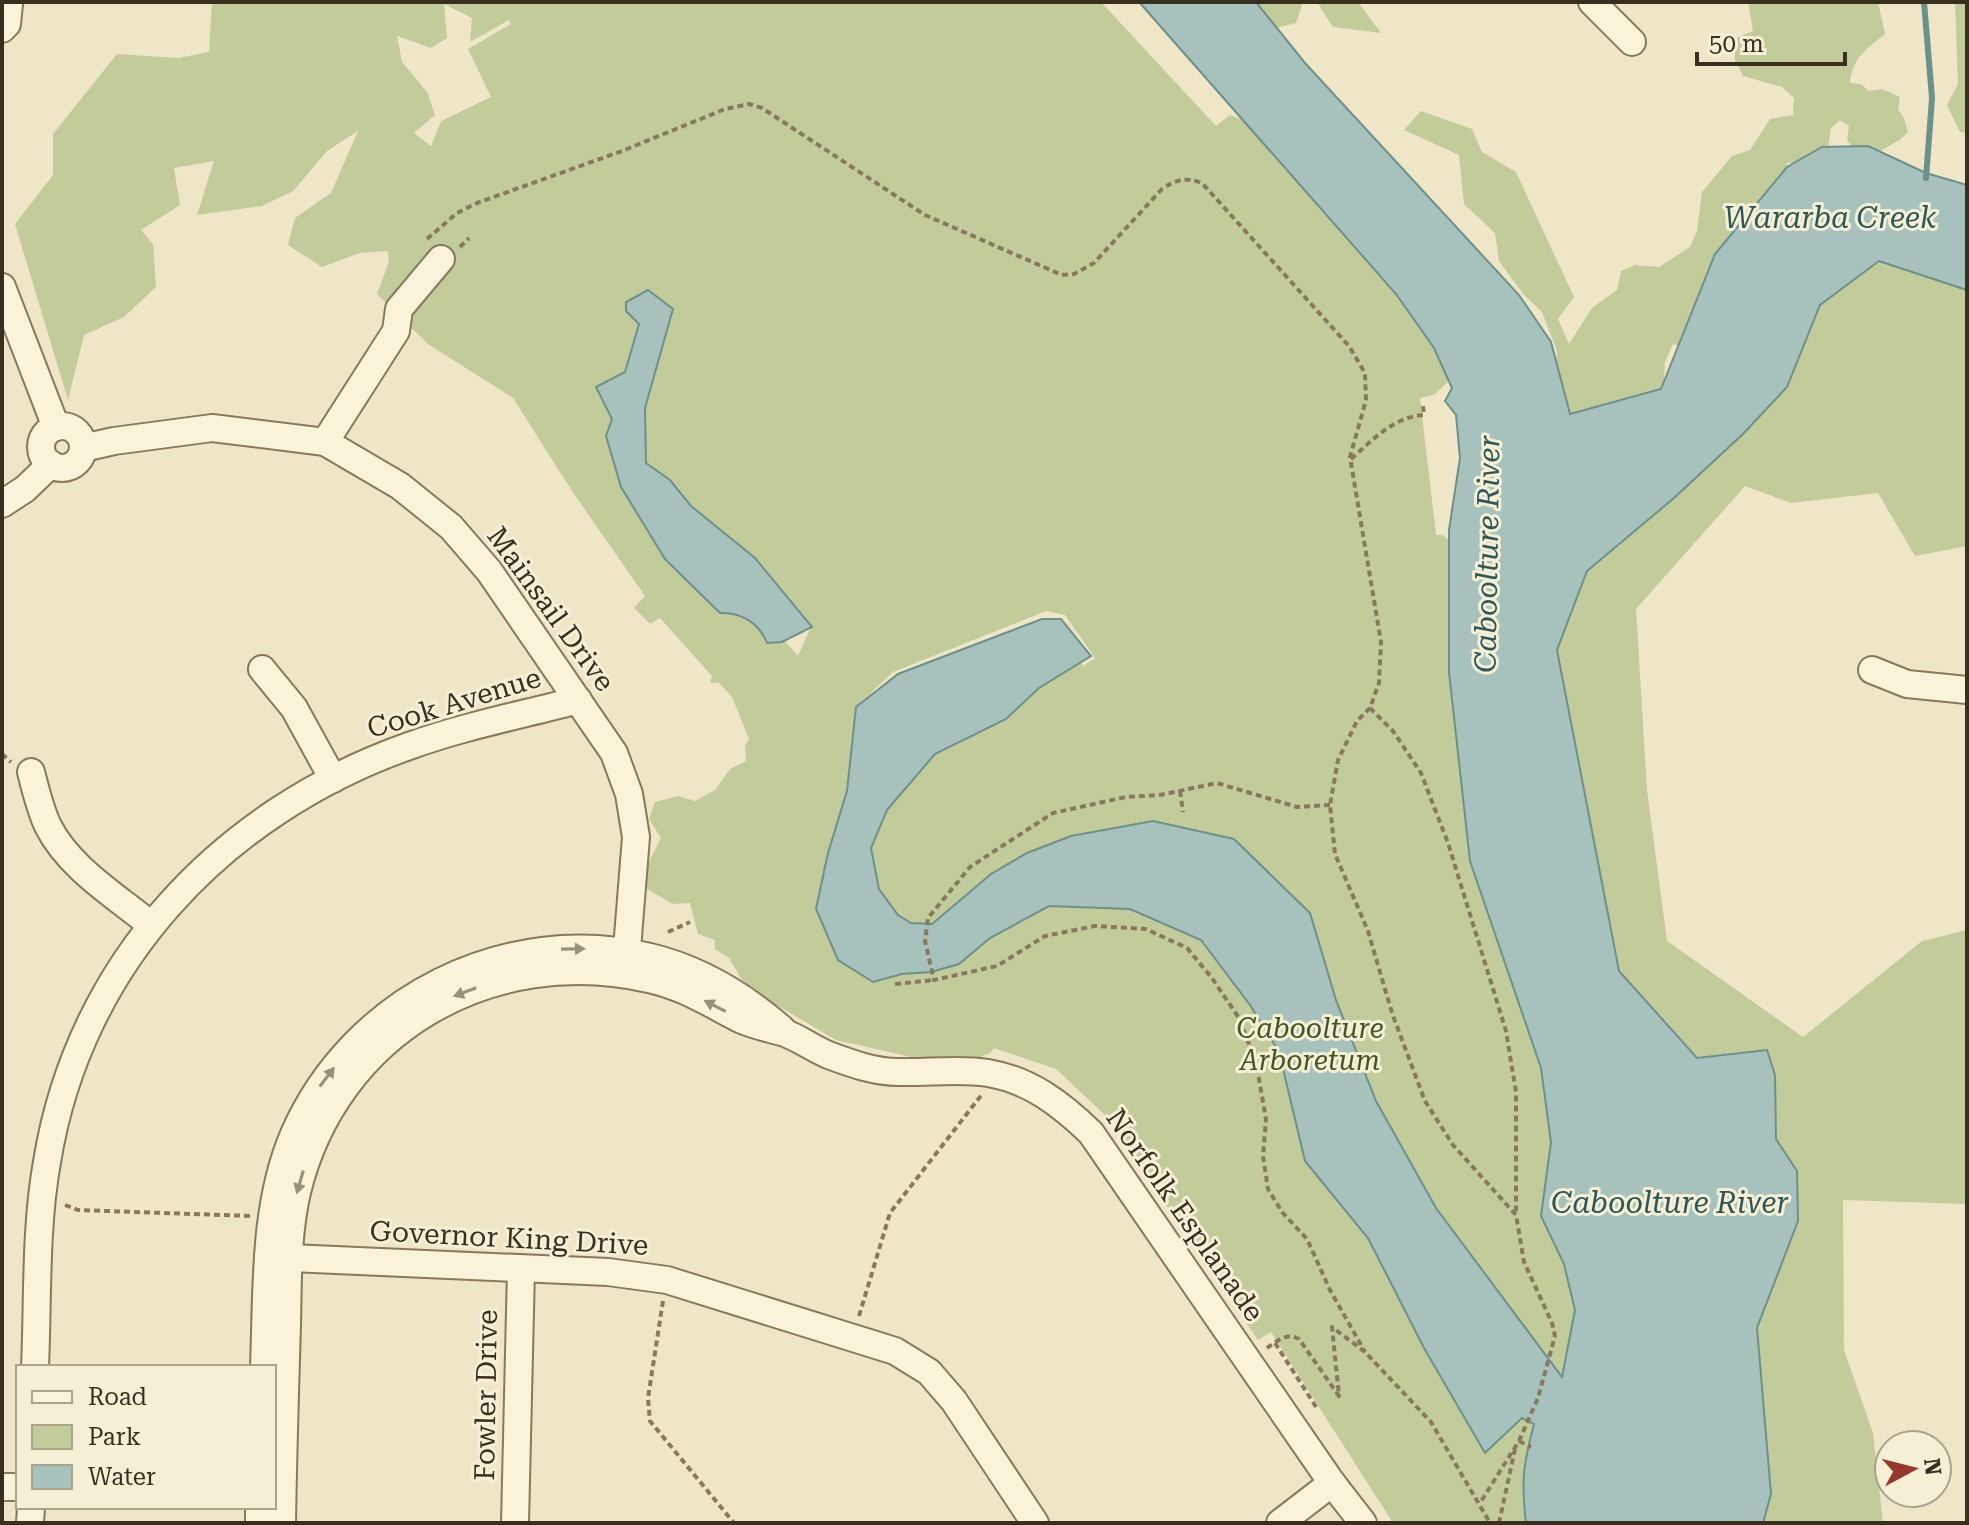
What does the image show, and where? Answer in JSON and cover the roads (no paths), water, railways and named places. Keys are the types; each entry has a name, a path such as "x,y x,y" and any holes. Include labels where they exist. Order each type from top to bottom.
{"street":[{"path":"1592,2 1632,42"},
{"path":"325,442 396,331 399,309 432,252"},
{"path":"2,287 56,427"},
{"path":"56,427 69,427 80,435 83,448 75,464 63,468 46,460 41,447 45,435 56,427"},
{"name":"Mainsail Drive","path":"83,448 212,428 325,442 400,486 451,527 489,571 614,753 629,794 636,837 626,963"},
{"path":"2,504 25,489 51,464"},
{"path":"262,669 294,708 333,779"},
{"path":"1872,670 1907,684 1967,690"},
{"name":"Cook Avenue","path":"35,1365 42,1199 54,1125 64,1089 92,1020 109,986 151,925 205,866 235,841 266,818 333,779 410,745 578,700"},
{"path":"31,772 40,808 63,849 78,866 151,925"},
{"name":"Norfolk Esplanade","path":"278,1258 276,1190 294,1134 319,1089 346,1052 386,1014 464,969 511,956 571,949 626,963 747,1022 787,1034 865,1068 897,1072 989,1073 1043,1093 1066,1109 1091,1133 1332,1483 1363,1523"},
{"path":"264,1365 278,1258"},
{"path":"278,1258 282,1523"},
{"name":"Governor King Drive","path":"278,1258 608,1272 667,1280 895,1351 929,1372 954,1401 1035,1523"},
{"name":"Fowler Drive","path":"515,1523 521,1269"},
{"path":"1280,1523 1332,1483"}],"water":[{"path":"1139,2 1256,2 1305,63 1519,295 1551,342 1570,414 1661,389 1715,254 1787,167 1822,147 1868,146 1926,173 1967,185 1967,290 1879,261 1820,305 1787,387 1743,434 1674,498 1587,571 1557,650 1619,971 1697,1058 1767,1050 1775,1075 1776,1139 1797,1171 1798,1221 1757,1328 1771,1494 1763,1523 1526,1523 1524,1473 1534,1424 1522,1418 1485,1453 1424,1348 1368,1238 1305,1161 1279,1052 1250,1005 1201,940 1130,909 1049,906 990,938 959,964 873,982 838,960 816,909 828,853 847,791 856,707 898,674 1042,619 1061,619 1091,656 1039,688 1006,719 935,754 887,810 871,848 879,889 898,915 911,923 932,924 991,874 1027,853 1071,836 1153,821 1234,839 1310,913 1336,1000 1376,1101 1436,1208 1562,1377 1575,1310 1564,1264 1541,1216 1551,1142 1541,1068 1470,861 1449,672 1449,530 1460,458 1456,415 1445,401 1452,388 1434,348 1396,294"},
{"path":"648,290 673,309 645,408 646,463 670,480 691,506 755,558 812,627 782,642 767,643 748,620 735,614 720,613 665,559 621,487 606,436 612,419 596,387 625,372 639,324 626,311 626,302"}],"waterway":[{"path":"1924,2 1932,98 1926,178"}],"water label":[{"name":"Wararba Creek","path":"1830,217"},
{"name":"Caboolture River","path":"1487,554"},
{"name":"Caboolture River","path":"1670,1202"}],"park label":[{"name":"Caboolture Arboretum","path":"1310,1044"}]}
